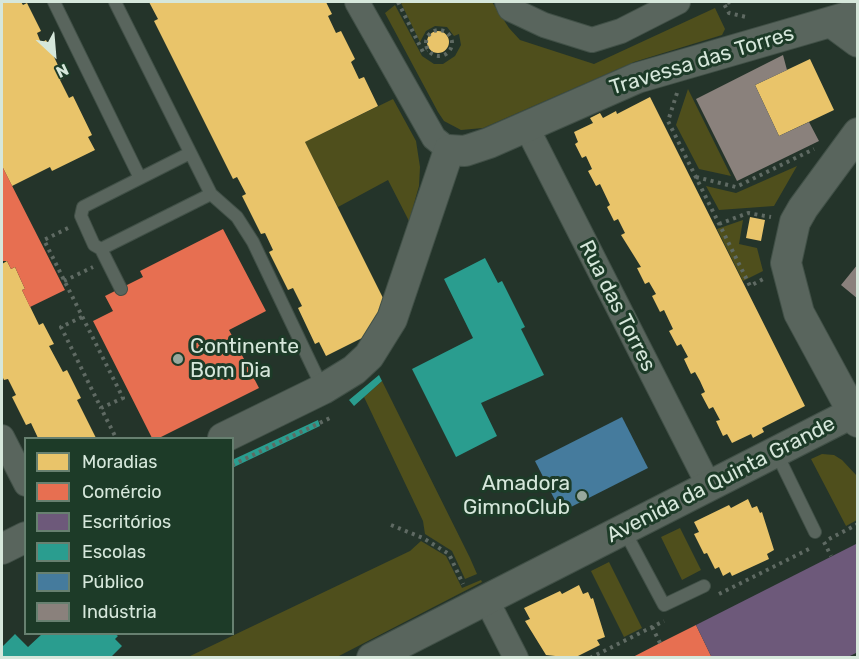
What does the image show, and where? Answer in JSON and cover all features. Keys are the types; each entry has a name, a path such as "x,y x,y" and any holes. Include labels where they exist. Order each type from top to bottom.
{"street":[{"path":"225,437 323,389 354,370 382,338 392,319 449,150 441,146 430,131 357,2"},
{"path":"507,2 510,9 544,25 592,40 621,31 678,2"},
{"path":"844,18 858,42"},
{"name":"Travessa das Torres","path":"449,150 476,148 637,78 844,18"},
{"name":"Rua das Torres","path":"526,126 709,486"},
{"name":"Avenida da Quinta Grande","path":"372,657 475,592 623,529 776,452 855,418 799,312 786,263 795,222 839,156 858,133"},
{"path":"2,437 24,480"},
{"path":"2,549 24,538"},
{"path":"475,592 516,657"}],"lane":[{"path":"57,2 140,178"},
{"path":"115,2 210,194 237,217 253,242 323,389"},
{"path":"121,289 101,249 94,245 82,221 83,207 190,153"},
{"path":"101,249 210,194"},
{"path":"776,452 819,537"},
{"path":"623,529 664,605 704,586"}],"path":[{"path":"398,2 423,52 427,50 436,56 444,55 451,48 450,35 442,30 430,32 425,40 427,50"},
{"path":"730,2 724,4 729,13 746,17"},
{"path":"679,87 668,121 750,286"},
{"path":"696,177 736,187 823,145 839,156"},
{"path":"719,224 748,213 795,222"},
{"path":"82,221 44,240 123,398 101,408"},
{"path":"64,281 107,261"},
{"path":"82,317 61,327 116,437"},
{"path":"234,464 330,418"},
{"path":"714,596 819,537 858,524"},
{"path":"391,525 423,538 449,554 475,592"},
{"path":"819,537 831,556"},
{"path":"590,657 671,618"},
{"path":"652,627 660,643"}],"shaded area":[{"path":"492,2 520,40 594,64 715,8 725,29 722,35 634,62 483,128 461,130 444,121 438,112 385,13 395,5 422,56 434,64 443,64 455,56 461,45 459,34 454,36 447,27 435,26 426,31 420,42 401,3"},
{"path":"688,89 731,176 699,169 676,125"},
{"path":"393,99 416,141 420,167 419,186 409,221 388,180 338,207 305,142"},
{"path":"797,166 774,206 719,210 706,186 736,193"},
{"path":"743,220 739,244 757,248 763,271 743,281 717,229"},
{"path":"382,381 477,574 465,579 452,551 425,534 423,521 364,397"},
{"path":"822,454 834,455 842,460 857,476 857,520 846,526 811,459"},
{"path":"680,528 701,570 682,580 661,537"},
{"path":"421,541 446,556 462,588 481,580 482,582 337,657 188,657 410,551"},
{"path":"609,562 642,628 624,637 591,571"}],"building: Moradias":[{"path":"2,2 21,2 23,5 27,3 41,31 37,33 41,43 46,40 64,78 60,80 69,98 73,96 92,135 88,137 95,150 52,171 50,167 12,186 2,166"},
{"path":"149,2 326,2 332,14 328,16 336,33 341,31 355,59 351,62 359,79 364,77 378,106 305,142 385,302 372,333 326,356 319,342 315,344 298,308 302,306 293,288 288,290 269,252 273,250 265,233 261,234 242,196 246,194 237,177 233,179 154,21 158,19"},
{"path":"438,31 446,34 449,42 446,50 438,53 430,50 427,42 430,34"},
{"path":"810,59 834,110 779,136 755,85"},
{"path":"650,97 805,406 762,428 764,432 753,438 751,434 732,443 727,434 723,436 716,421 720,420 713,407 709,409 701,394 705,392 695,372 691,374 684,359 688,357 681,344 677,346 669,331 673,329 664,310 660,312 652,296 656,294 649,282 645,284 637,268 641,267 621,235 625,233 618,219 614,221 607,207 610,205 600,184 596,186 588,171 592,169 586,156 582,158 575,144 578,142 574,132 593,123 590,118 600,113 603,118 616,111 617,114"},
{"path":"750,217 765,220 761,241 746,238"},
{"path":"7,261 11,269 15,267 25,289 22,290 39,325 43,323 54,344 49,346 63,372 67,370 81,398 77,400 96,437 38,437 31,423 26,425 12,397 16,395 8,379 4,380 2,376 2,264"},
{"path":"748,499 752,508 757,506 760,513 762,512 774,550 767,554 769,559 732,576 730,572 723,576 719,567 715,569 707,553 704,554 694,534 699,532 694,522 729,505 731,508"},
{"path":"858,572 858,646 851,650 844,636 840,638 824,606 828,604 823,594 839,586 838,582"},
{"path":"579,585 583,594 588,592 591,599 593,598 605,637 597,640 600,645 574,658 546,655 525,621 530,619 524,608"}],"building: Comércio":[{"path":"2,166 65,290 30,307 15,267 11,269 7,261 2,261"},
{"name":"Continente Bom Dia","path":"223,229 266,311 229,330 259,388 161,437 151,437 93,321 113,311 105,296 143,277 140,271"},
{"path":"696,625 712,658 631,658 660,643"}],"building: Escritórios":[{"path":"858,543 858,652 846,658 712,658 696,625"}],"building: Escolas":[{"path":"485,258 498,283 502,281 525,327 521,329 544,375 481,403 497,436 456,457 412,369 473,338 444,279"},
{"path":"379,375 382,381 354,406 349,400"},
{"path":"318,420 320,426 234,467 234,459"},
{"path":"15,634 28,647 41,635 116,635 115,639 122,646 110,658 2,658 2,647"}],"building: Público":[{"path":"622,417 648,468 561,512 535,461"}],"building: Indústria":[{"path":"783,55 787,70 755,85 779,136 809,122 819,141 737,181 696,99"},
{"path":"858,264 858,299 841,285"}],"place":[{"name":"Continente Bom Dia","path":"178,359"},
{"name":"Amadora GimnoClub","path":"582,496"}]}
